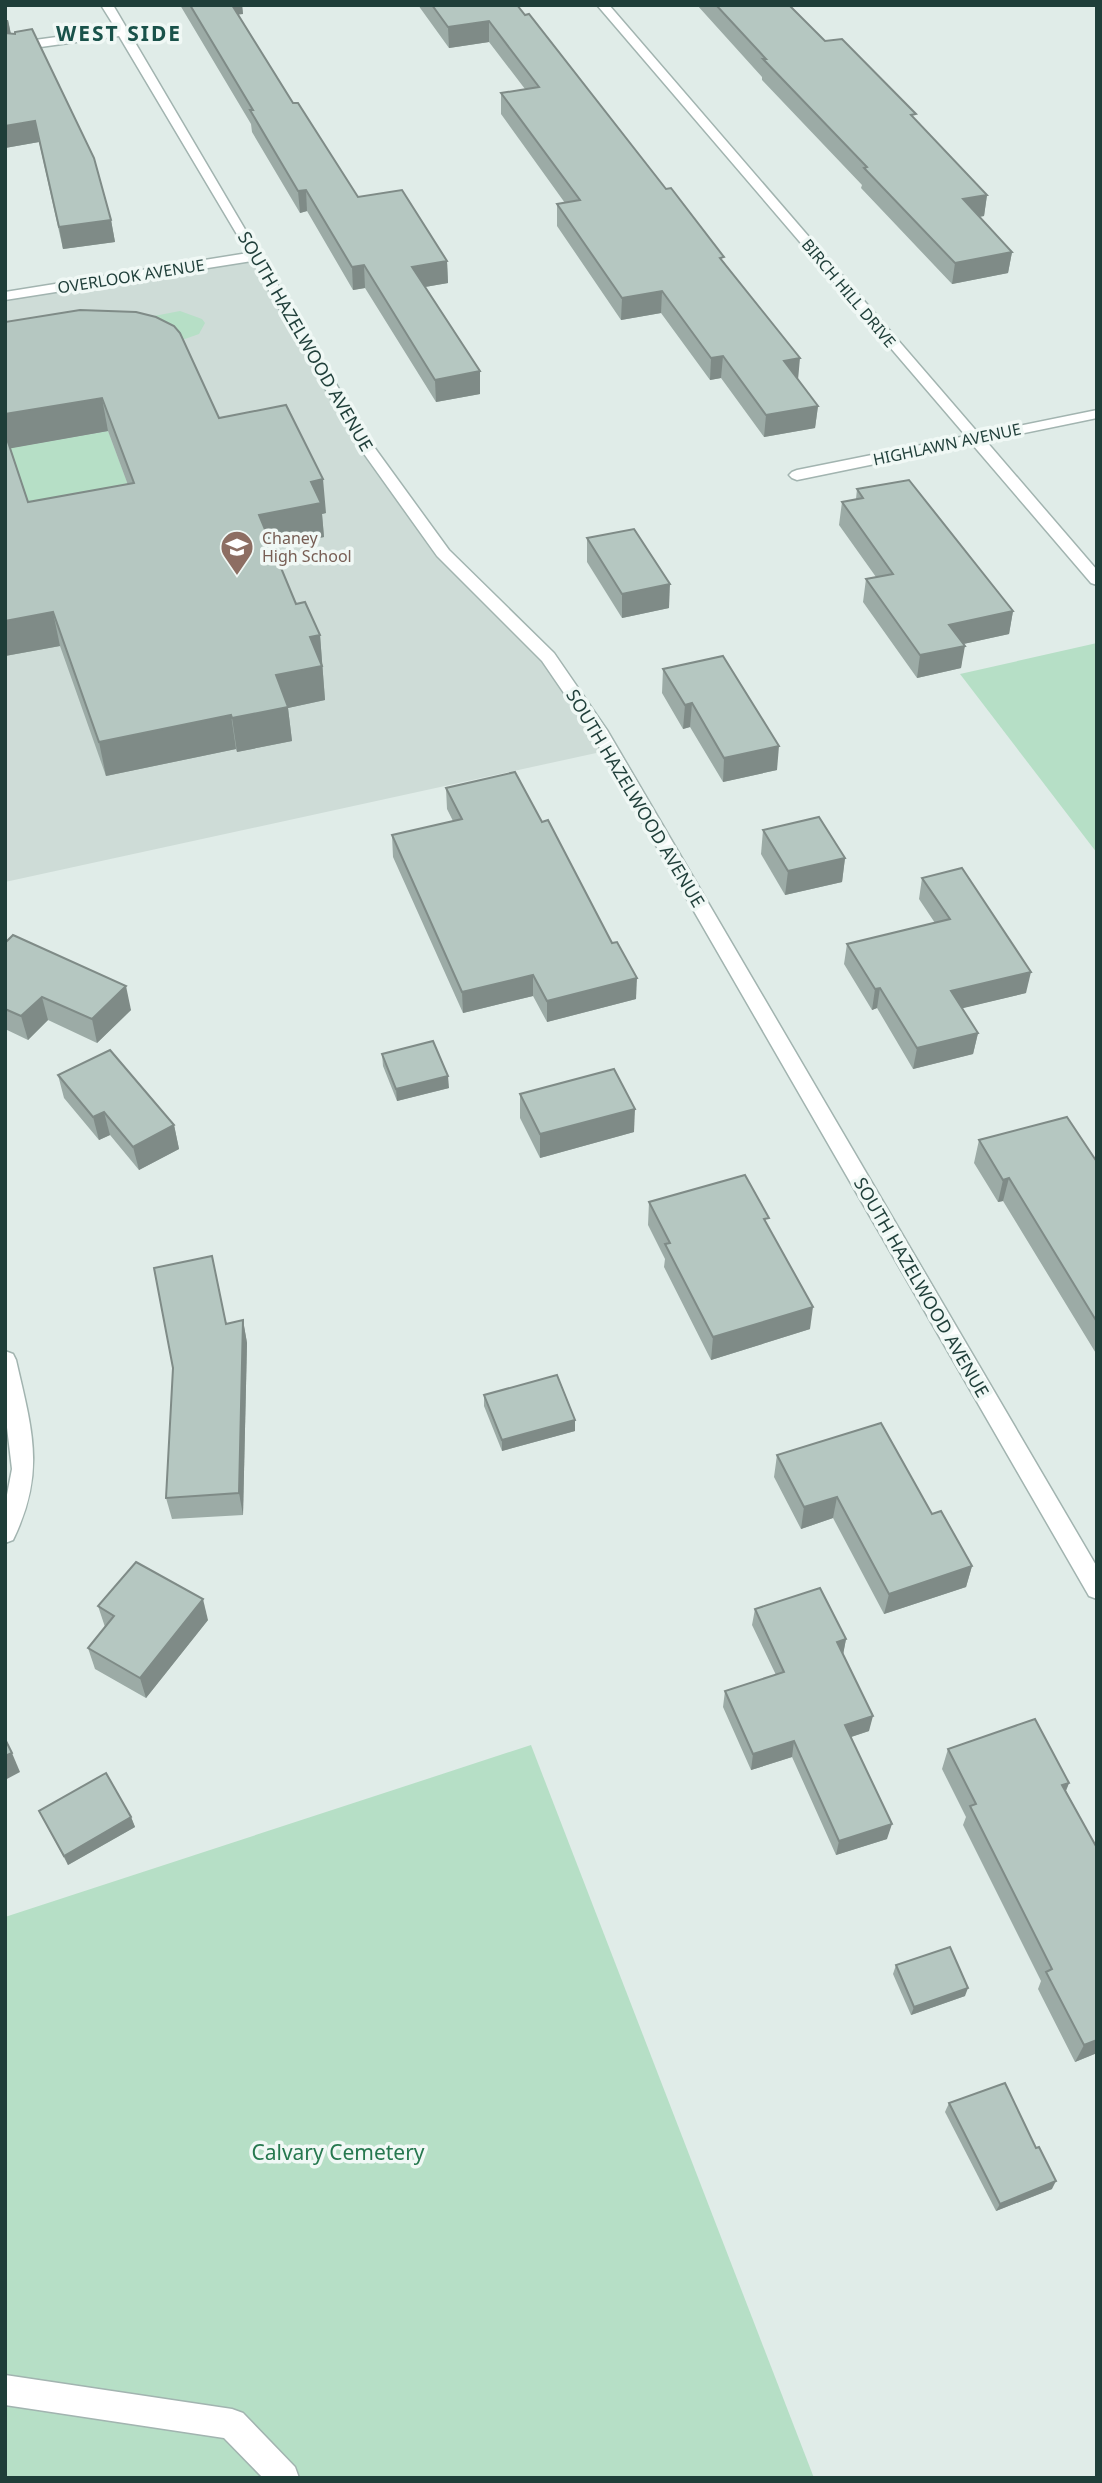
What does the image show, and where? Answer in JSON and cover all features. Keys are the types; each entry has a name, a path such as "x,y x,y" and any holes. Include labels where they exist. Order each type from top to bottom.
{"street":[{"name":"SOUTH HAZELWOOD AVENUE","path":"107,5 257,256 362,441 443,553 548,657 598,730 1097,1589"},
{"name":"BIRCH HILL DRIVE","path":"603,5 1097,580"},
{"path":"5,48 122,32"},
{"name":"OVERLOOK AVENUE","path":"5,296 257,256"},
{"name":"HIGHLAWN AVENUE","path":"797,475 1097,414"},
{"path":"5,1360 24,1449 23,1484 17,1513 5,1533"},
{"path":"5,2390 232,2424 284,2478"}],"shaded area":[{"name":"Chaney High School","path":"256,256 362,441 443,553 548,657 610,750 5,882 5,296"}],"green space":[{"path":"180,311 202,319 205,323 199,334 182,340 154,316"},
{"path":"108,431 140,517 35,536 5,449"},
{"path":"1097,643 1097,853 960,674"},
{"name":"Calvary Cemetery","path":"531,1745 814,2478 5,2478 5,1917"}],"building":[{"path":"190,5 232,5 293,103 298,103 358,197 402,190 447,261 412,267 480,371 435,380 364,265 352,267 306,190 298,191"},
{"path":"432,5 517,5 525,15 529,14 666,189 671,188 724,257 720,258 800,358 784,361 818,406 766,415 723,356 711,358 662,291 622,298 557,204 580,200 501,93 539,87 489,21 448,27"},
{"path":"716,5 789,5 825,41 842,39 916,114 911,115 987,195 963,199 1012,252 955,263 763,59 766,59"},
{"path":"32,29 94,158 111,220 59,227 35,121 5,126 5,33 15,34"},
{"path":"80,310 136,312 156,317 174,326 180,333 219,418 286,405 323,479 311,482 321,503 259,515 296,604 305,602 320,635 310,637 322,666 276,675 288,707 232,718 231,715 99,742 53,612 5,621 5,433 28,502 134,483 102,398 5,414 5,322"},
{"path":"909,480 1013,611 949,625 965,646 920,655 866,579 893,574 842,502 863,498 857,489"},
{"path":"634,529 670,584 622,594 587,538"},
{"path":"723,656 779,746 724,758 692,703 685,705 663,669"},
{"path":"515,772 542,822 548,820 612,943 617,942 637,978 547,1001 533,975 462,992 392,835 462,819 446,788"},
{"path":"819,817 845,858 788,871 763,830"},
{"path":"962,868 1031,972 951,991 978,1033 917,1048 880,988 875,989 847,944 950,919 922,878"},
{"path":"13,935 126,986 92,1019 42,997 21,1016 5,1009 5,943"},
{"path":"433,1041 448,1076 396,1089 382,1054"},
{"path":"110,1050 174,1125 133,1147 104,1112 93,1117 58,1075"},
{"path":"614,1069 635,1109 540,1134 520,1094"},
{"path":"1067,1117 1097,1162 1097,1322 1009,1178 1003,1180 979,1140"},
{"path":"745,1175 769,1218 764,1219 813,1307 713,1337 665,1244 670,1243 649,1202"},
{"path":"212,1256 226,1324 243,1320 239,1493 166,1498 173,1368 154,1268"},
{"path":"557,1375 575,1420 502,1440 484,1395"},
{"path":"881,1423 932,1514 941,1511 972,1566 889,1594 837,1497 804,1507 777,1455"},
{"path":"136,1562 203,1599 140,1678 88,1648 114,1616 98,1606"},
{"path":"820,1588 846,1639 837,1642 873,1716 845,1725 892,1824 839,1841 794,1741 753,1754 725,1691 784,1672 755,1609"},
{"path":"1035,1719 1069,1783 1062,1785 1097,1848 1097,2040 1084,2045 1046,1972 1052,1969 970,1806 976,1804 948,1749"},
{"path":"5,1739 12,1753 5,1756"},
{"path":"106,1773 131,1817 64,1856 39,1811"},
{"path":"950,1947 968,1988 914,2007 896,1965"},
{"path":"1005,2083 1036,2148 1039,2147 1056,2181 1000,2204 949,2103"}],"place":[{"name":"Chaney High School","path":"237,577"}],"district":[{"name":"WEST SIDE","path":"119,33"}]}
